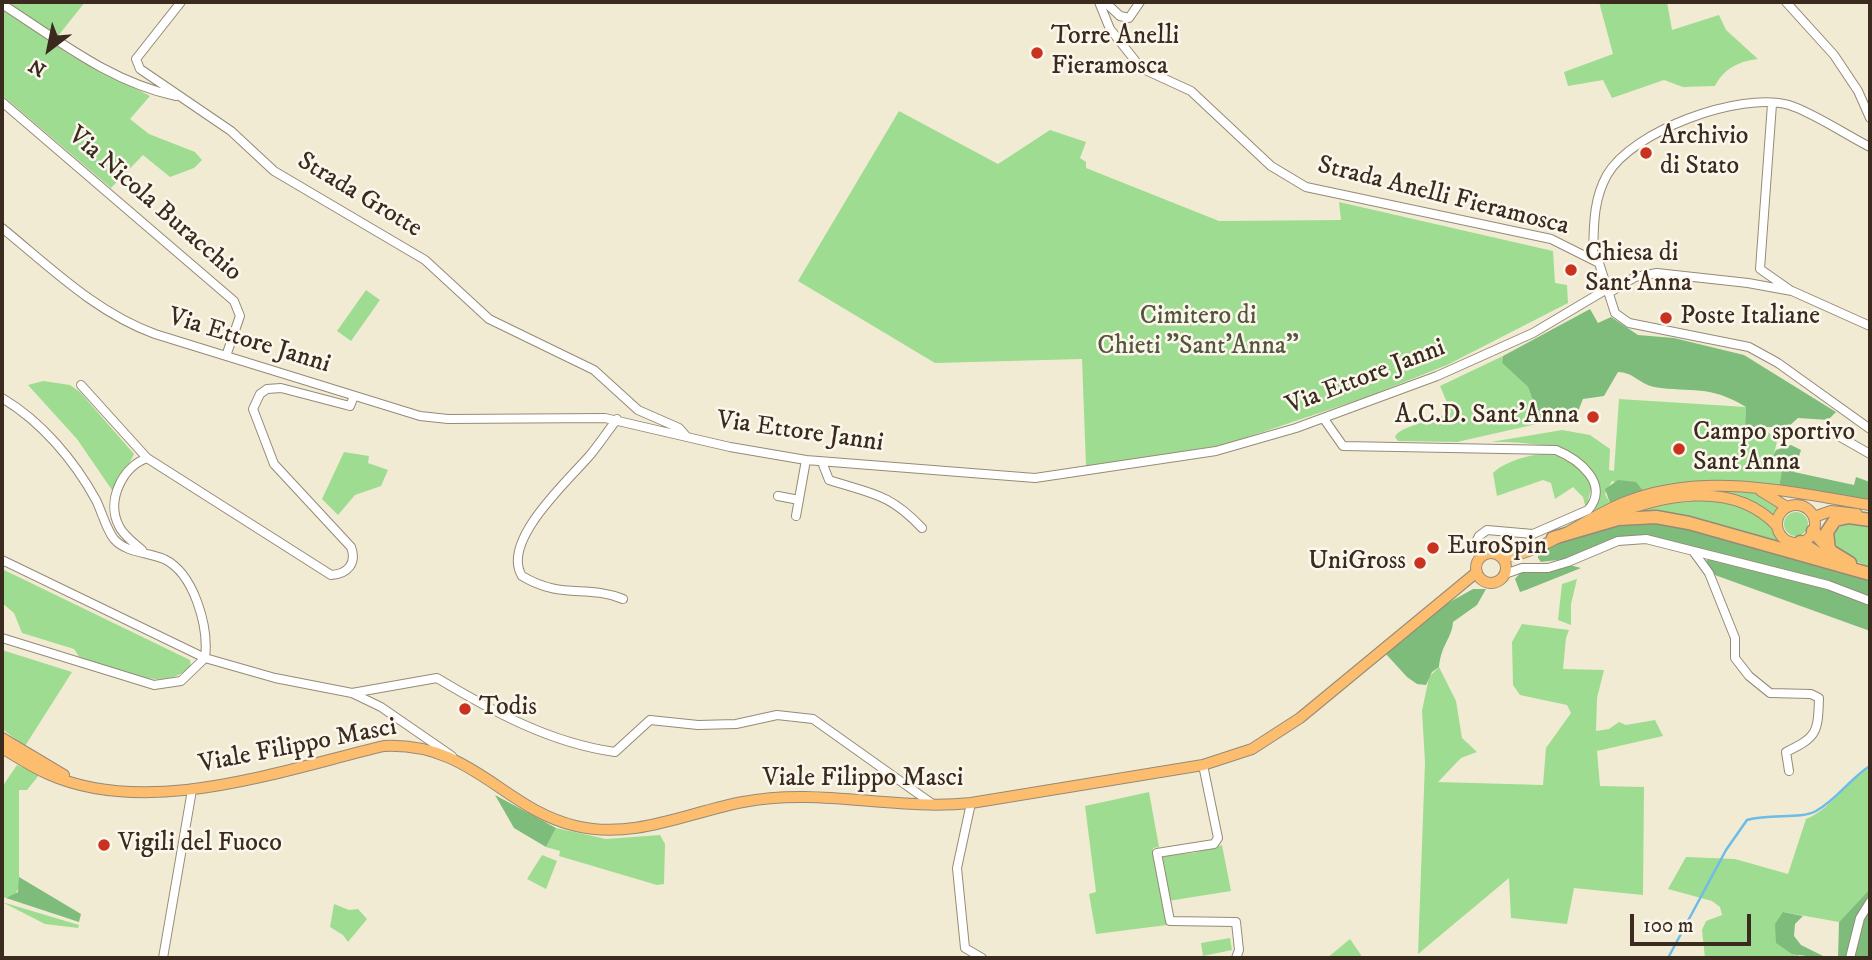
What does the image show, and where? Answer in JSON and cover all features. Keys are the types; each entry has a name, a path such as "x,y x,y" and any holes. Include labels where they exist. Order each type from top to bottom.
{"highway":[{"path":"1549,540 1618,519 1656,517 1689,523 1870,572"},
{"path":"1829,550 1827,532 1833,522 1849,517 1870,518"},
{"path":"1813,524 1829,550 1870,572"},
{"path":"1768,546 1780,532"},
{"path":"1800,542 1839,565"}],"main road":[{"path":"1502,558 1529,550 1622,503 1661,491 1713,485 1757,488 1870,505"},
{"path":"1757,488 1787,507 1805,507 1834,499"},
{"path":"1549,540 1627,509 1700,496 1724,496 1748,503 1780,532 1800,542 1813,524 1837,510 1870,518"},
{"path":"1780,532 1778,517 1787,507"},
{"path":"1805,507 1813,524"},
{"path":"1506,572 1502,558 1493,553 1485,554 1478,560 1477,572 1485,582 1498,582 1529,550"},
{"name":"Viale Filippo Masci","path":"2,748 50,775 126,792 192,790 384,746 408,745 455,758 535,808 576,826 617,829 656,826 742,802 782,796 936,807 971,803 1203,765 1252,749 1285,730 1477,572"},
{"name":"Viale Filippo Masci","path":"1458,590 1485,582"},
{"name":"Viale Filippo Masci","path":"2,738 70,780"}],"street":[{"path":"181,2 136,59 140,69 182,98"},
{"name":"Strada Anelli Fieramosca","path":"1099,2 1110,29 1141,68 1191,91 1271,166 1306,187 1551,239 1596,261"},
{"path":"1105,2 1120,16 1129,18 1135,13 1140,2"},
{"path":"1786,2 1834,55 1858,91 1870,118"},
{"name":"Strada Grotte","path":"2,4 101,70 150,91 182,98 232,131 274,171 425,260 489,319 594,370 638,410 679,428 686,436"},
{"name":"Via Nicola Buracchio","path":"2,102 234,301 240,316 226,356"},
{"path":"1870,147 1789,105 1732,104 1677,125 1629,148 1607,175 1595,204 1596,261 1615,313 1629,323 1749,347 1778,363 1870,429"},
{"path":"1772,104 1760,269 1792,291 1870,326"},
{"name":"Via Ettore Janni","path":"2,228 113,316 155,334 354,397 430,418 617,419 806,460 1035,478 1216,451 1324,419 1437,376 1533,332 1607,289 1612,290 1635,278 1666,273 1792,291"},
{"path":"81,385 147,458 315,568 331,575 342,574 353,562 351,547 274,464 253,408 260,394 274,387 350,406 354,397"},
{"path":"2,398 39,424 95,499 113,537 128,548 167,561 187,579 207,642 205,658 181,681 155,685 2,638"},
{"path":"617,419 541,511 523,541 518,564 522,576 552,590 601,592 623,599"},
{"path":"1324,419 1343,446 1460,446 1556,450 1585,465 1594,486 1593,505 1583,513 1533,534 1487,530 1474,546"},
{"path":"1835,434 1870,454"},
{"path":"147,458 127,471 118,489 116,512 119,527 148,554"},
{"path":"796,516 806,460"},
{"path":"822,462 829,480 902,506 922,528"},
{"path":"778,496 799,500"},
{"path":"1506,572 1522,568 1548,568 1584,557 1618,541 1646,539 1828,585 1870,601"},
{"path":"1538,567 1533,559 1549,540"},
{"path":"1693,551 1709,573 1727,617 1735,638 1735,658 1770,693 1811,694 1819,698 1816,732 1808,741 1786,752 1788,771"},
{"path":"2,560 205,658 275,678 352,692 381,707 455,758"},
{"path":"352,692 437,678 501,716 592,749 615,752 650,720 698,724 736,723 777,715 813,719 936,807"},
{"path":"1203,765 1218,838 1214,844 1157,853 1161,879 1170,921 1236,922 1239,950 1236,958"},
{"path":"163,958 192,790"},
{"path":"971,803 957,867 965,948 973,958"},
{"path":"1850,958 1860,918 1870,902"},
{"path":"965,948 982,958"}],"green space":[{"path":"6,2 85,2 58,36"},
{"path":"1599,2 1667,2 1672,30 1719,15 1726,30 1758,59 1733,66 1715,86 1683,87 1664,80 1612,98 1603,80 1568,86 1564,72 1613,54"},
{"path":"2,9 70,55 150,96 130,119 149,134 195,152 202,160 194,168 170,177 143,155 111,188 2,95"},
{"name":"Cimitero di Chieti \"Sant'Anna\"","path":"899,111 998,164 1050,130 1086,142 1080,158 1086,162 1086,168 1219,221 1341,220 1339,202 1553,251 1555,283 1567,285 1568,303 1447,365 1367,397 1224,445 1086,466 1082,359 935,363 798,281"},
{"path":"366,290 380,300 351,341 337,331"},
{"path":"1590,309 1598,323 1611,317 1638,335 1674,338 1744,355 1836,412 1828,420 1798,418 1788,427 1745,427 1746,407 1733,400 1710,392 1654,387 1618,372 1604,396 1583,399 1576,416 1569,422 1541,423 1528,387 1502,363 1503,356"},
{"path":"1503,356 1502,363 1528,387 1541,423 1457,442 1398,441 1395,437 1404,429 1451,412 1440,386"},
{"path":"43,381 70,385 80,392 134,454 114,493 77,439 28,385"},
{"path":"1619,399 1746,407 1745,427 1766,430 1777,441 1773,458 1782,469 1779,488 1644,492 1612,481 1605,494 1610,503 1588,514 1594,491 1591,474 1582,461 1567,452 1549,447 1491,442 1562,430 1590,435 1610,449 1609,470 1614,471"},
{"path":"1791,445 1801,450 1794,472 1854,485 1856,477 1870,482 1870,504 1779,488 1782,469 1772,458 1776,450"},
{"path":"344,452 369,456 368,463 388,470 381,486 355,495 338,515 322,499"},
{"path":"1543,454 1562,456 1582,465 1592,485 1586,509 1583,497 1573,487 1555,499 1551,483 1543,480 1497,496 1493,473 1516,460"},
{"path":"1618,480 1636,482 1644,492 1610,503 1605,489"},
{"path":"1727,490 1757,493 1780,506 1772,516 1752,501 1727,493"},
{"path":"1699,498 1737,502 1772,526 1782,543 1626,513"},
{"path":"1796,512 1807,519 1808,524 1801,535 1796,536 1785,529 1784,524 1791,513"},
{"path":"1616,520 1667,520 1870,579 1870,631 1712,574 1706,561 1715,554 1621,538 1574,558 1541,562 1538,558 1538,554 1551,545"},
{"path":"1847,522 1870,525 1870,567 1848,558 1833,544 1835,530"},
{"path":"1566,564 1581,568 1520,592 1515,579 1523,570"},
{"path":"2,569 190,660 191,667 179,675 166,678 136,676 80,658 74,649 22,633 14,613 2,603"},
{"path":"1577,579 1571,604 1571,625 1558,620 1562,584"},
{"path":"1473,589 1486,589 1477,605 1453,622 1439,667 1432,672 1426,685 1417,684 1385,653 1439,608"},
{"path":"1522,624 1569,630 1563,669 1604,670 1597,698 1596,731 1609,729 1619,722 1626,725 1655,720 1663,736 1597,751 1600,786 1644,787 1643,895 1574,888 1567,924 1511,918 1509,878 1418,954 1425,762 1422,711 1429,677 1439,667 1456,701 1462,738 1477,752 1461,758 1438,782 1543,785 1546,748 1571,713 1567,705 1520,695 1513,685 1512,642"},
{"path":"2,650 72,672 25,746 2,729"},
{"path":"17,765 39,775 27,790 19,790 19,888 13,897 2,898 2,787"},
{"path":"1870,768 1870,889 1839,922 1783,912 1799,956 1805,958 1705,958 1702,930 1706,921 1722,915 1720,907 1712,901 1668,889 1686,857 1735,859 1788,874 1806,819 1824,808 1861,773"},
{"path":"1149,792 1159,847 1153,848 1167,925 1096,934 1089,894 1096,892 1085,806"},
{"path":"495,795 556,828 546,847 514,828"},
{"path":"556,828 606,839 660,835 665,844 664,884 657,885 559,856 560,851 546,847"},
{"path":"1222,845 1231,891 1168,901 1159,856 1193,853"},
{"path":"542,855 557,861 546,889 527,879"},
{"path":"19,877 81,914 79,922 6,898 18,892"},
{"path":"1870,889 1870,958 1838,958 1839,922"},
{"path":"2,902 79,925 78,928 45,924"},
{"path":"334,904 349,910 358,909 367,919 348,942 343,935 330,927"},
{"path":"1783,912 1803,916 1795,924 1794,936 1801,945 1823,956 1821,958 1792,954 1776,943 1775,924"},
{"path":"1230,938 1232,950 1203,956 1201,943"},
{"path":"1350,939 1363,958 1327,958"}],"waterway":[{"path":"1668,958 1726,850 1747,820 1802,815 1816,811 1870,766"}],"place":[{"name":"Torre Anelli Fieramosca","path":"1037,53"},
{"name":"Archivio di Stato","path":"1646,153"},
{"name":"Chiesa di Sant'Anna","path":"1571,270"},
{"name":"Poste Italiane","path":"1666,318"},
{"name":"A.C.D. Sant'Anna","path":"1593,417"},
{"name":"Campo sportivo Sant'Anna","path":"1679,449"},
{"name":"EuroSpin","path":"1433,548"},
{"name":"UniGross","path":"1420,563"},
{"name":"Todis","path":"465,709"},
{"name":"Vigili del Fuoco","path":"104,845"}]}
